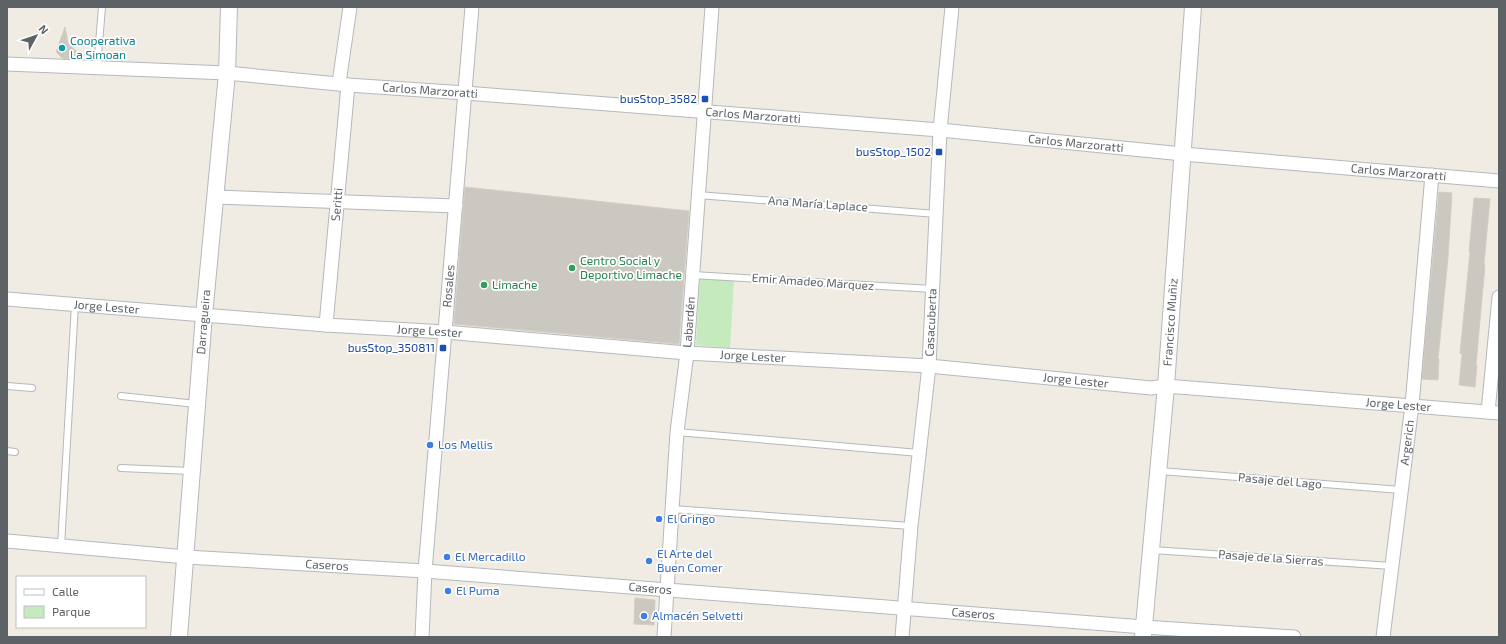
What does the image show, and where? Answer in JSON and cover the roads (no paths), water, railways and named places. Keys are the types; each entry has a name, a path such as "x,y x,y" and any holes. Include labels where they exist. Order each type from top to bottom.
{"street":[{"name":"Darragueira","path":"179,637 204,315 227,73 229,7"},
{"name":"Seritti","path":"326,325 338,202 343,84 350,7"},
{"name":"Rosales","path":"422,637 425,571 472,7"},
{"name":"Labardén","path":"664,637 677,432 687,353 712,7"},
{"name":"Casacuberta","path":"902,637 911,526 929,366 940,130 952,7"},
{"name":"Francisco Muñiz","path":"1144,632 1166,386 1193,7"},
{"name":"Carlos Marzoratti","path":"7,64 227,73 343,84 940,130 1183,154 1499,181"},
{"name":"Argerich","path":"1384,637 1412,405 1432,175"},
{"path":"216,197 456,206"},
{"path":"1494,412 1499,297"},
{"name":"Jorge Lester","path":"7,299 326,325 445,332 687,353 929,366 1151,388 1166,386 1494,412"},
{"name":"Caseros","path":"7,541 186,557 425,571 905,609 1144,632 1294,637"}],"lane":[{"path":"97,68 102,7"},
{"name":"Ana María Laplace","path":"698,195 936,214"},
{"name":"Emir Amadeo Märquez","path":"693,275 933,290"},
{"path":"61,546 75,304"},
{"path":"7,386 32,388"},
{"path":"121,396 197,404"},
{"path":"677,432 919,453"},
{"path":"7,451 15,452"},
{"path":"121,468 192,471"},
{"name":"Pasaje del Lago","path":"1158,471 1401,490"},
{"path":"672,509 911,526"},
{"name":"Pasaje de la Sierras","path":"1151,550 1392,566"}],"place":[{"name":"Cooperativa La Simoan","path":"62,48"},
{"name":"busStop_3582","path":"705,99"},
{"name":"busStop_1502","path":"939,152"},
{"name":"Centro Social y Deportivo Limache","path":"572,268"},
{"name":"Limache","path":"484,285"},
{"name":"busStop_350811","path":"443,348"},
{"name":"Los Mellis","path":"430,445"},
{"name":"El Gringo","path":"659,519"},
{"name":"El Mercadillo","path":"447,557"},
{"name":"El Arte del Buen Comer","path":"649,561"},
{"name":"El Puma","path":"448,591"},
{"name":"Almacén Selvetti","path":"644,616"}]}
